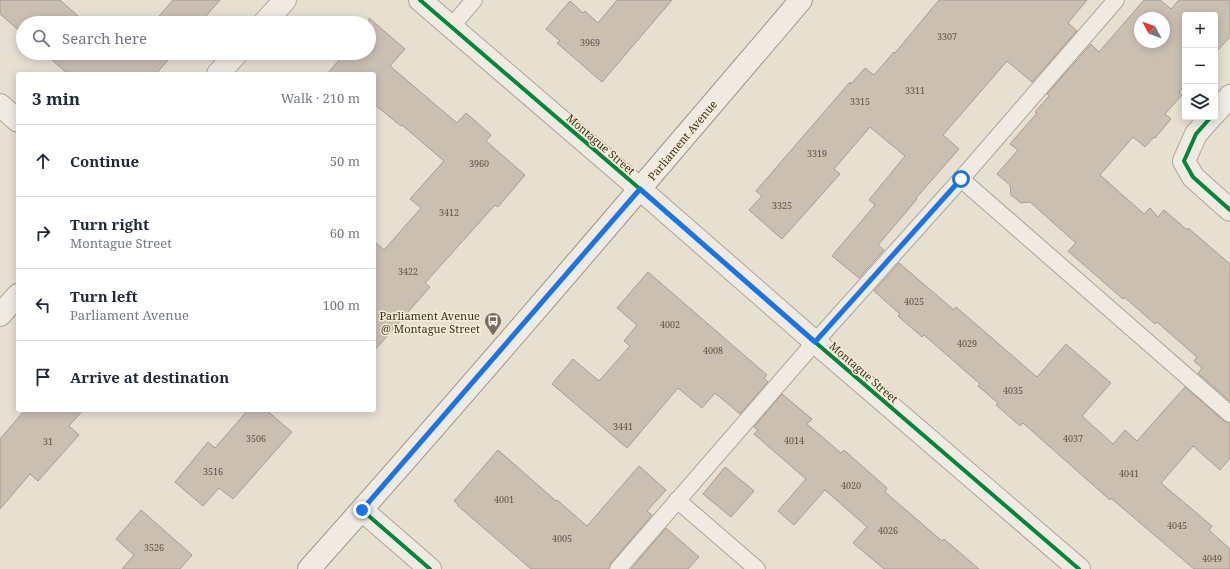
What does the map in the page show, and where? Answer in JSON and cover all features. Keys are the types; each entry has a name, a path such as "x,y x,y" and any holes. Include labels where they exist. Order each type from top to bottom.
{"street":[{"path":"270,16 285,0"},
{"name":"Montague Street","path":"420,0 1080,569"},
{"name":"Parliament Avenue","path":"309,569 362,510 640,189 801,0"},
{"path":"220,72 231,60"},
{"path":"1218,109 1230,96"},
{"path":"0,105 16,119"},
{"path":"1208,120 1196,134 1184,161 1193,177 1230,210"},
{"path":"0,315 16,297"},
{"path":"362,510 430,569"}],"lane":[{"path":"451,27 474,0"},
{"path":"618,569 815,342 961,179 1116,0"},
{"path":"961,179 1230,414"},
{"path":"677,500 757,569"}],"building":[{"path":"0,0 60,0 78,16 16,16 16,28 0,14"},
{"path":"173,0 220,0 206,16 159,16"},
{"path":"617,0 672,0 602,82 557,43 560,41 546,29 570,1 583,13 585,11 598,23"},
{"path":"939,0 1087,0 1068,23 1077,31 1032,82 1007,61 943,135 959,149 916,198 917,199 878,245 884,250 859,278 832,256 875,205 869,200 905,156 870,127 834,169 840,174 782,239 749,210 762,196 756,191 850,82 851,84 865,68 874,75 894,52 895,53"},
{"path":"1144,0 1160,0 1171,9 1179,0 1230,0 1230,37 1218,50 1218,12 1182,12 1182,88 1179,92 1182,95 1165,114 1171,119 1155,138 1154,137 1145,147 1133,137 1100,175 1144,214 1150,208 1158,217 1164,210 1187,230 1188,228 1230,264 1230,401 1198,373 1202,368 1194,361 1197,357 1157,322 1155,324 1124,297 1123,299 1068,251 1076,243 1030,202 1021,203 1011,195 1010,185 997,174 1018,150 1010,144 1037,113 1035,112 1049,96 1047,94 1091,44 1099,52"},
{"path":"376,24 405,49 390,66 457,123 466,113 491,135 486,141 525,175 498,207 495,205 425,283 430,287 376,349 376,243 384,250 421,208 410,199 444,161 402,125 401,126 376,106 376,72 329,72 339,60 376,60"},
{"path":"52,60 168,60 158,72 66,72"},
{"path":"899,263 954,310 956,307 1037,377 1066,344 1111,383 1082,416 1113,444 1125,430 1137,441 1185,387 1224,421 1230,423 1230,458 1220,470 1193,446 1161,483 1212,526 1209,530 1230,549 1230,569 1194,569 1111,498 1110,500 1023,423 1020,426 996,405 998,403 978,386 980,384 924,335 922,337 898,316 900,314 874,291"},
{"path":"648,272 767,375 764,378 768,382 740,414 715,393 702,408 678,388 627,448 552,384 573,359 599,381 630,346 624,341 637,325 617,308"},
{"path":"782,394 812,419 807,424 841,453 844,450 887,488 885,492 942,541 944,539 979,569 884,569 853,543 867,527 825,490 794,525 778,511 806,479 754,434 758,430 754,427"},
{"path":"23,412 81,412 69,426 79,435 38,481 30,474 0,509 0,439"},
{"path":"246,412 268,412 292,432 233,499 219,488 203,506 175,482 208,442 215,448"},
{"path":"498,450 587,526 639,466 666,490 647,511 652,515 611,563 609,569 531,569 454,501"},
{"path":"725,467 754,491 731,517 703,494"},
{"path":"141,510 192,555 180,569 122,569 134,555 116,539"},
{"path":"666,528 699,557 688,569 631,569"}],"cycle path":[{"path":"420,0 1079,569"},
{"path":"1208,120 1196,134 1184,161 1193,177 1230,210"},
{"path":"362,510 430,569"}],"place":[{"name":"Parliament Avenue @ Montague Street","path":"493,336"}],"route":[{"path":"362,510 640,189 815,342 961,179"}]}
